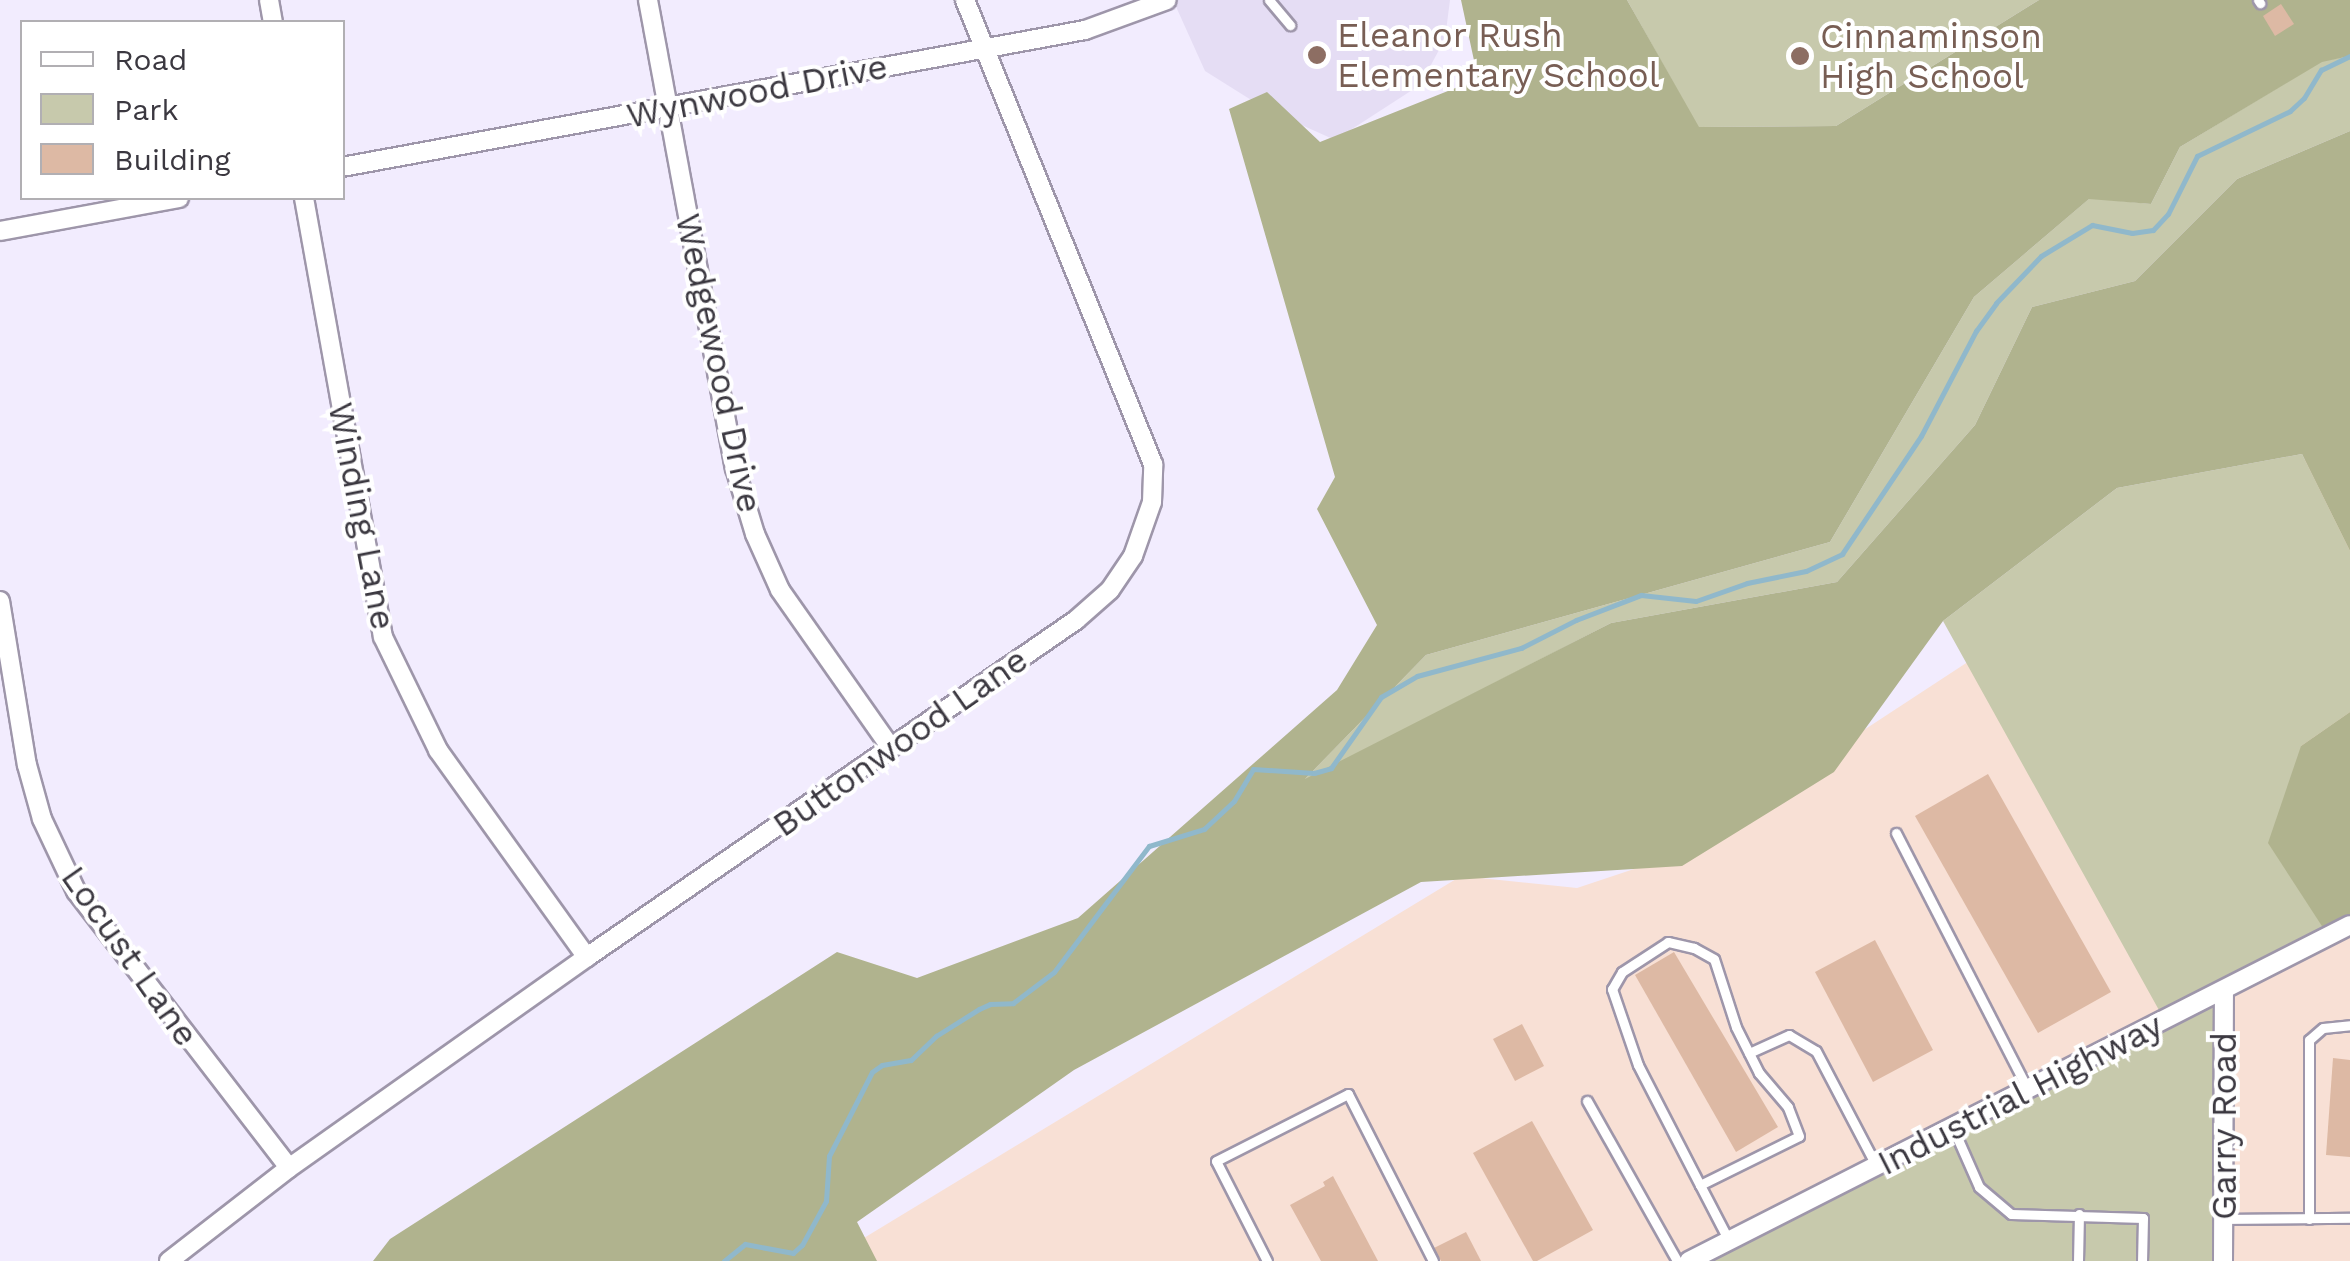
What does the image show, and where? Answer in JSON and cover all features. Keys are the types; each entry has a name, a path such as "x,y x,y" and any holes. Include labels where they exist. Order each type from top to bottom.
{"street":[{"name":"Wedgewood Drive","path":"648,0 735,468 755,534 780,590 891,748"},
{"name":"Buttonwood Lane","path":"169,1261 289,1168 587,957 1076,620 1110,590 1133,556 1152,502 1153,464 965,0"},
{"name":"Wynwood Drive","path":"345,166 1085,30 1166,0"},
{"path":"0,231 168,200"},
{"name":"Winding Lane","path":"304,200 383,637 438,750 587,957"},
{"name":"Locust Lane","path":"0,601 27,765 42,819 76,891 289,1168"},
{"name":"Industrial Highway","path":"1689,1261 2350,925"},
{"name":"Garry Road","path":"2223,1261 2224,992"}],"lane":[{"path":"1269,0 1290,25"},
{"path":"1896,832 2028,1090"},
{"path":"1700,1185 1799,1136 1788,1107 1758,1074 1714,959 1694,948 1668,942 1622,972 1612,989 1638,1064 1700,1185 1730,1240"},
{"path":"2309,1219 2308,1040 2324,1028 2350,1025"},
{"path":"1748,1053 1789,1035 1816,1051 1876,1167"},
{"path":"1268,1261 1216,1162 1348,1094 1433,1261"},
{"path":"1586,1101 1677,1261"},
{"path":"1953,1128 1979,1188 2011,1214 2143,1218 2142,1261"},
{"path":"2078,1261 2079,1214"},
{"path":"2224,1218 2350,1218"}],"shaded area":[{"name":"Eleanor Rush Elementary School","path":"1173,0 1450,0 1445,39 1420,85 1335,140 1264,108 1205,71"},
{"path":"2350,433 2350,1261 826,1261 1461,876 1577,888 1670,857 1983,652"}],"green space":[{"path":"1461,0 1627,0 1699,127 1836,126 2039,0 2350,0 2350,56 2322,62 2180,147 2151,204 2089,199 1974,297 1830,542 1426,655 1305,779 1611,623 1837,582 1975,425 2032,307 2135,281 2237,179 2350,131 2350,551 2302,454 2117,488 1943,621 1834,772 1682,866 1421,882 1074,1070 857,1222 877,1261 373,1261 390,1239 837,952 917,978 1078,918 1337,690 1377,625 1317,509 1335,477 1229,109 1267,92 1320,142 1478,79"},
{"name":"Cinnaminson High School","path":"1627,0 2039,0 1836,126 1698,127"},
{"path":"2350,56 2350,131 2237,179 2135,281 2032,307 1975,425 1837,582 1611,623 1302,782 1426,655 1830,542 1974,297 2090,198 2151,204 2180,147 2322,61"},
{"path":"2302,454 2350,551 2350,712 2301,746 2331,940 2226,993 2227,1261 1673,1261 2160,1012 1943,621 2117,488"},
{"path":"2350,712 2350,932 2331,940 2268,843 2301,746"}],"building":[{"path":"2281,4 2294,24 2275,36 2263,16"},
{"path":"1988,774 2111,992 2038,1033 1915,816"},
{"path":"1875,940 1933,1050 1873,1082 1815,972"},
{"path":"1674,952 1778,1127 1736,1152 1635,975"},
{"path":"1522,1024 1544,1066 1515,1081 1493,1039"},
{"path":"2333,1058 2350,1060 2350,1157 2326,1155"},
{"path":"1532,1121 1593,1230 1537,1261 1533,1261 1473,1153"},
{"path":"1333,1176 1378,1261 1321,1261 1290,1205 1325,1186 1323,1182"},
{"path":"1466,1232 1481,1261 1441,1261 1434,1248"}],"waterway":[{"path":"724,1261 745,1244 793,1253 802,1245 826,1201 829,1156 872,1072 882,1065 911,1060 936,1036 979,1009 990,1004 1013,1003 1054,972 1149,846 1204,829 1234,801 1253,769 1314,773 1331,768 1381,697 1417,676 1521,648 1576,620 1641,595 1696,601 1747,583 1806,571 1842,554 1921,436 1976,331 1996,303 2041,256 2092,225 2132,233 2153,230 2168,214 2197,156 2290,111 2304,98 2321,70 2350,56"}],"place":[{"name":"Eleanor Rush Elementary School","path":"1317,55"},
{"name":"Cinnaminson High School","path":"1800,56"}]}
